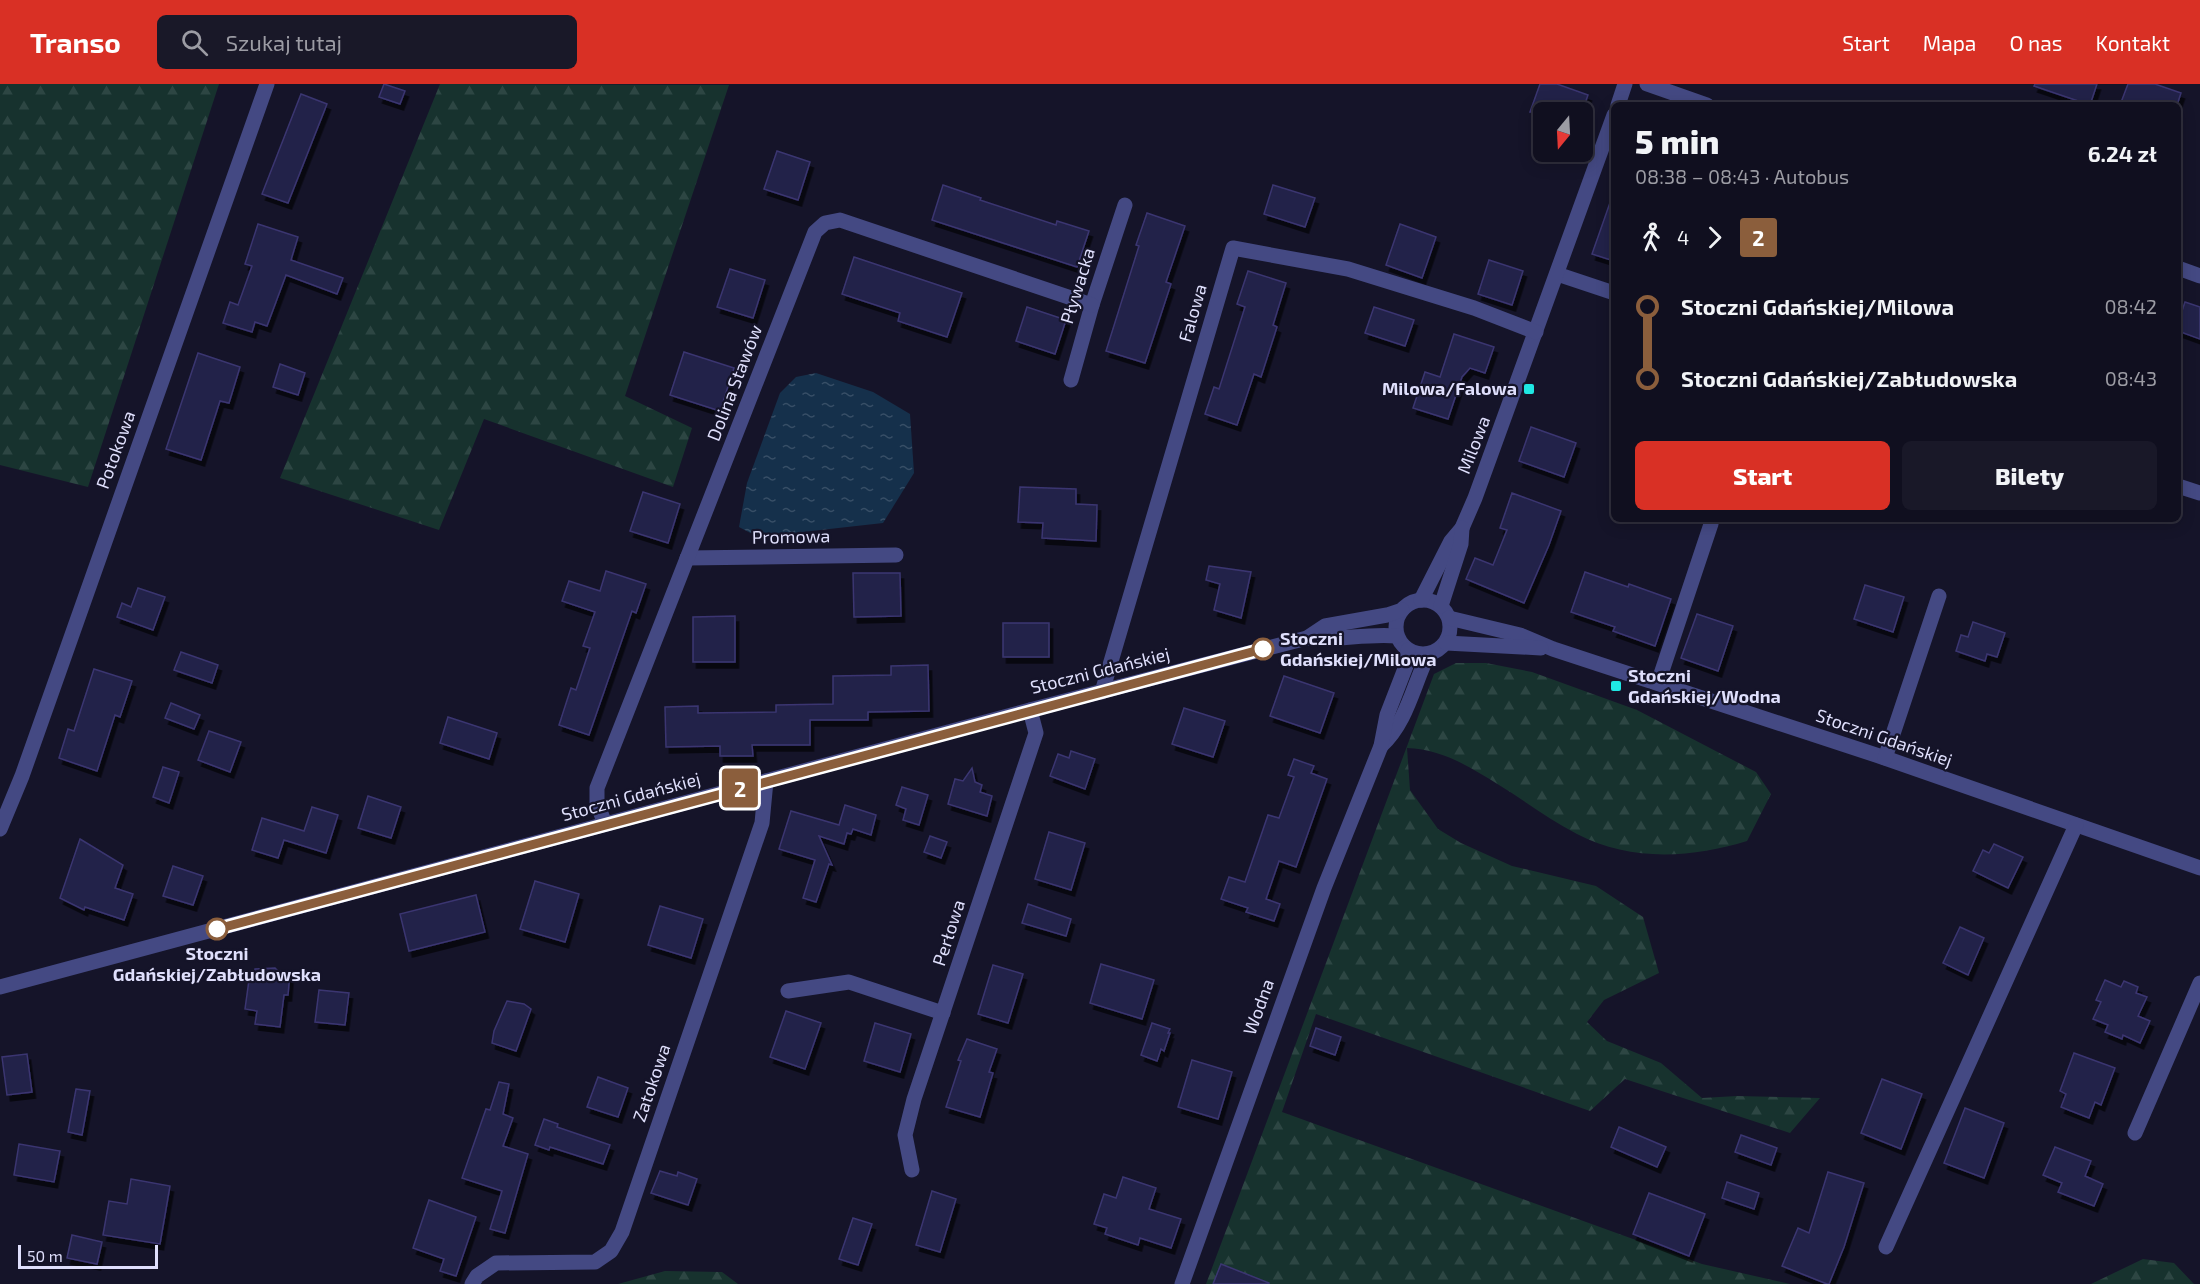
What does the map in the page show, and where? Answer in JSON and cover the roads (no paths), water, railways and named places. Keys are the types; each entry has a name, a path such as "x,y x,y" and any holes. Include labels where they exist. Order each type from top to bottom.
{"street":[{"name":"Potokowa","path":"0,829 22,776 267,84"},
{"path":"1619,102 1625,84"},
{"path":"1647,84 1698,102"},
{"name":"Milowa","path":"1445,612 1461,544 1462,528 1611,123"},
{"name":"Pływacka","path":"1071,380 1092,305 1125,205"},
{"name":"Dolina Stawów","path":"604,824 597,803 597,788 815,232 825,223 840,219 1092,305"},
{"name":"Falowa","path":"1102,692 1233,248 1348,269 1474,308 1536,332"},
{"path":"2181,269 2200,276"},
{"path":"1557,274 1611,293"},
{"path":"2181,487 2200,493"},
{"path":"1658,682 1712,524"},
{"name":"Milowa","path":"1421,600 1451,541 1462,528"},
{"name":"Promowa","path":"687,558 896,555"},
{"path":"1885,758 1939,596"},
{"path":"1421,600 1428,600 1445,612 1451,626 1446,642 1428,655 1408,650 1397,636 1396,627 1402,610 1407,605 1421,600"},
{"name":"Stoczni Gdańskiej","path":"1307,638 1325,626 1387,615 1402,610"},
{"name":"Stoczni Gdańskiej","path":"1445,612 1885,758 2200,868"},
{"name":"Stoczni Gdańskiej","path":"0,987 1030,710 1307,638 1325,639 1382,634 1397,636"},
{"name":"Stoczni Gdańskiej","path":"1446,642 1553,649"},
{"name":"Wodna","path":"1182,1284 1324,888 1380,746 1387,715 1406,666 1408,650"},
{"name":"Wodna","path":"1380,746 1390,737 1402,718 1428,655"},
{"name":"Perłowa","path":"912,1170 905,1136 914,1099 1036,733 1030,710"},
{"name":"Zatokowa","path":"472,1284 477,1276 496,1263 595,1262 611,1251 622,1232 762,823 766,781"},
{"path":"1886,1247 2076,825"},
{"path":"788,992 849,982 943,1013"},
{"path":"2135,1133 2200,983"}],"water":[{"path":"816,373 873,392 910,414 914,473 883,523 758,537 739,527 747,483 780,393 796,377"}],"place":[{"name":"Milowa/Falowa","path":"1529,389"},
{"name":"Stoczni Gdańskiej/Milowa","path":"1263,649"},
{"name":"Stoczni Gdańskiej/Wodna","path":"1616,686"},
{"name":"Stoczni Gdańskiej/Zabłudowska","path":"217,929"}]}
